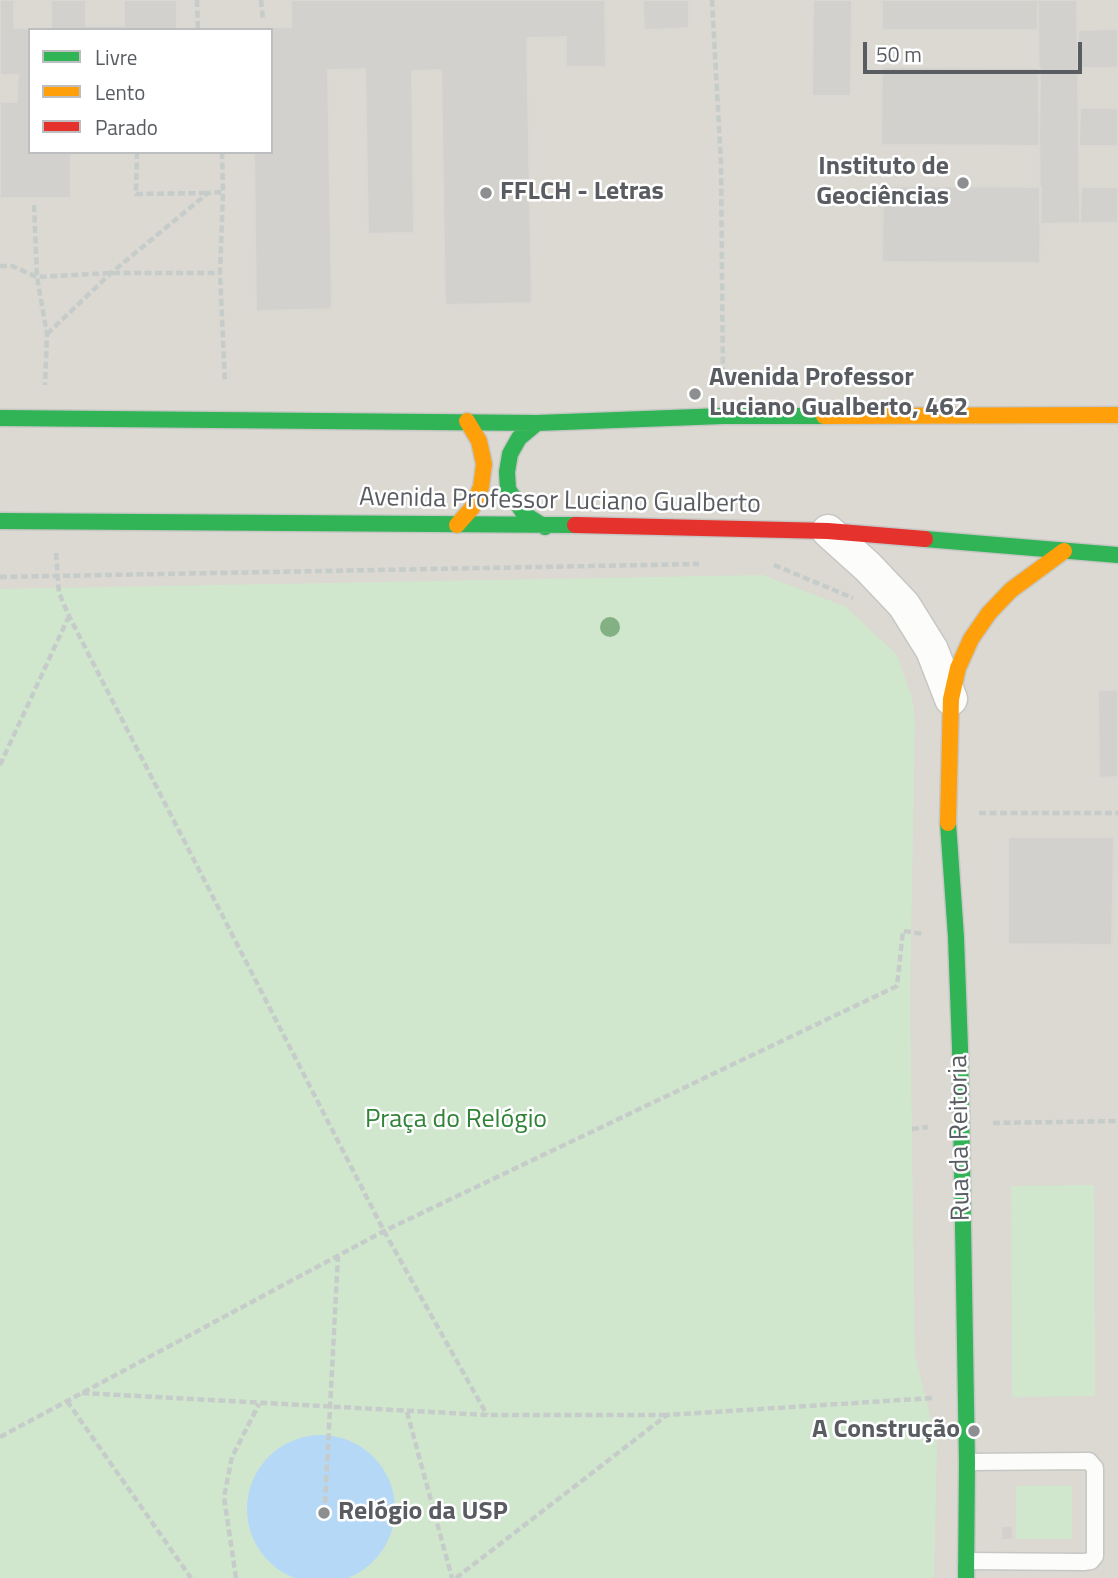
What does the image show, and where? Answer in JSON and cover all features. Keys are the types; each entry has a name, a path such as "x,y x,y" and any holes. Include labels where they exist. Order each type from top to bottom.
{"street":[{"path":"0,418 467,421 537,424 723,416 1118,415"},
{"path":"457,525 472,508 481,487 484,464 479,441 467,421"},
{"path":"537,424 519,438 510,454 508,489 524,514 545,527"},
{"name":"Avenida Professor Luciano Gualberto","path":"0,522 649,526 828,531 1118,555"},
{"name":"Rua da Reitoria","path":"828,531 868,567 904,605 932,650 951,699"},
{"name":"Rua da Reitoria","path":"966,1570 967,1462 961,1123 956,937 947,813 951,699 958,668 989,613 1011,590 1065,551"}],"lane":[{"path":"966,1570 1084,1562 1091,1561 1095,1556 1095,1468 1089,1461 967,1462"}],"path":[{"path":"197,0 198,28"},
{"path":"261,0 263,21"},
{"path":"712,0 720,163 723,384"},
{"path":"138,154 136,194 223,192"},
{"path":"222,154 220,273 225,383"},
{"path":"47,334 111,273 208,193"},
{"path":"34,205 37,277 47,334 45,386"},
{"path":"0,266 12,266 37,277 111,273 220,273"},
{"path":"53,521 60,593 69,616 384,1231 487,1415"},
{"path":"767,562 851,596 860,605"},
{"path":"0,577 703,564"},
{"path":"0,765 69,616"},
{"path":"947,813 1118,813"},
{"path":"0,1437 384,1231 897,986 903,931 956,937"},
{"path":"912,1129 961,1123 1118,1121"},
{"path":"325,1503 338,1256"},
{"path":"81,1393 487,1415 667,1415 965,1397"},
{"path":"67,1401 191,1578"},
{"path":"236,1578 223,1497 232,1457 259,1404"},
{"path":"407,1412 454,1578 667,1415"}],"shaded area":[{"path":"0,0 1118,0 1118,1578 0,1578"}],"green space":[{"name":"Praça do Relógio","path":"763,575 846,607 897,655 912,698 915,718 910,998 915,1355 937,1444 934,1578 0,1578 0,589"},
{"path":"1094,1185 1095,1396 1012,1397 1011,1186"},
{"path":"1016,1486 1072,1486 1072,1539 1016,1539"}],"water":[{"path":"307,1436 335,1436 362,1447 383,1468 394,1495 394,1523 383,1550 362,1571 346,1579 296,1579 280,1571 259,1550 248,1523 248,1495 259,1468 280,1447"}],"building":[{"path":"0,0 14,0 14,28 28,28 28,154 71,154 71,198 0,198 0,102 17,102 18,75 0,75"},
{"path":"51,0 86,0 86,26 124,26 124,0 177,0 177,28 51,28"},
{"name":"FFLCH - Letras","path":"291,0 605,0 606,67 566,67 566,37 527,38 532,303 445,305 441,70 412,71 414,233 368,234 365,69 328,70 332,309 256,311 254,154 273,154 273,28 252,28 291,27"},
{"path":"643,0 689,0 689,28 644,30"},
{"path":"813,0 852,0 851,96 812,96"},
{"path":"882,0 1038,0 1038,30 882,30"},
{"path":"1038,0 1077,0 1080,223 1040,224"},
{"path":"1118,29 1118,68 1078,68 1078,30"},
{"path":"882,67 1040,68 1039,146 881,145"},
{"path":"1080,108 1118,108 1118,146 1079,146"},
{"path":"883,186 1041,187 1040,263 882,262"},
{"path":"1081,187 1118,187 1118,223 1080,223"},
{"path":"1098,690 1118,690 1118,777 1099,778"},
{"path":"1008,837 1114,837 1112,945 1008,944"},
{"path":"1001,1526 1013,1526 1013,1540 1001,1540"}],"traffic: fast":[{"path":"0,418 537,423 723,416 824,416"},
{"path":"537,423 519,438 510,454 508,489 524,514 545,527"},
{"path":"0,521 575,525"},
{"path":"925,539 1118,555"},
{"path":"948,823 960,1048 967,1462 966,1578"}],"traffic: slow":[{"path":"824,416 1118,415"},
{"path":"457,525 472,508 481,487 484,464 479,441 467,421"},
{"path":"948,823 951,699 958,668 971,639 989,613 1011,590 1064,551"}],"traffic: jam":[{"path":"575,525 828,531 925,539"}],"place":[{"name":"Instituto de Geociências","path":"963,183"},
{"name":"FFLCH - Letras","path":"486,193"},
{"name":"Avenida Professor Luciano Gualberto, 462","path":"695,394"},
{"name":"A Construção","path":"974,1431"},
{"name":"Relógio da USP","path":"324,1513"}]}
